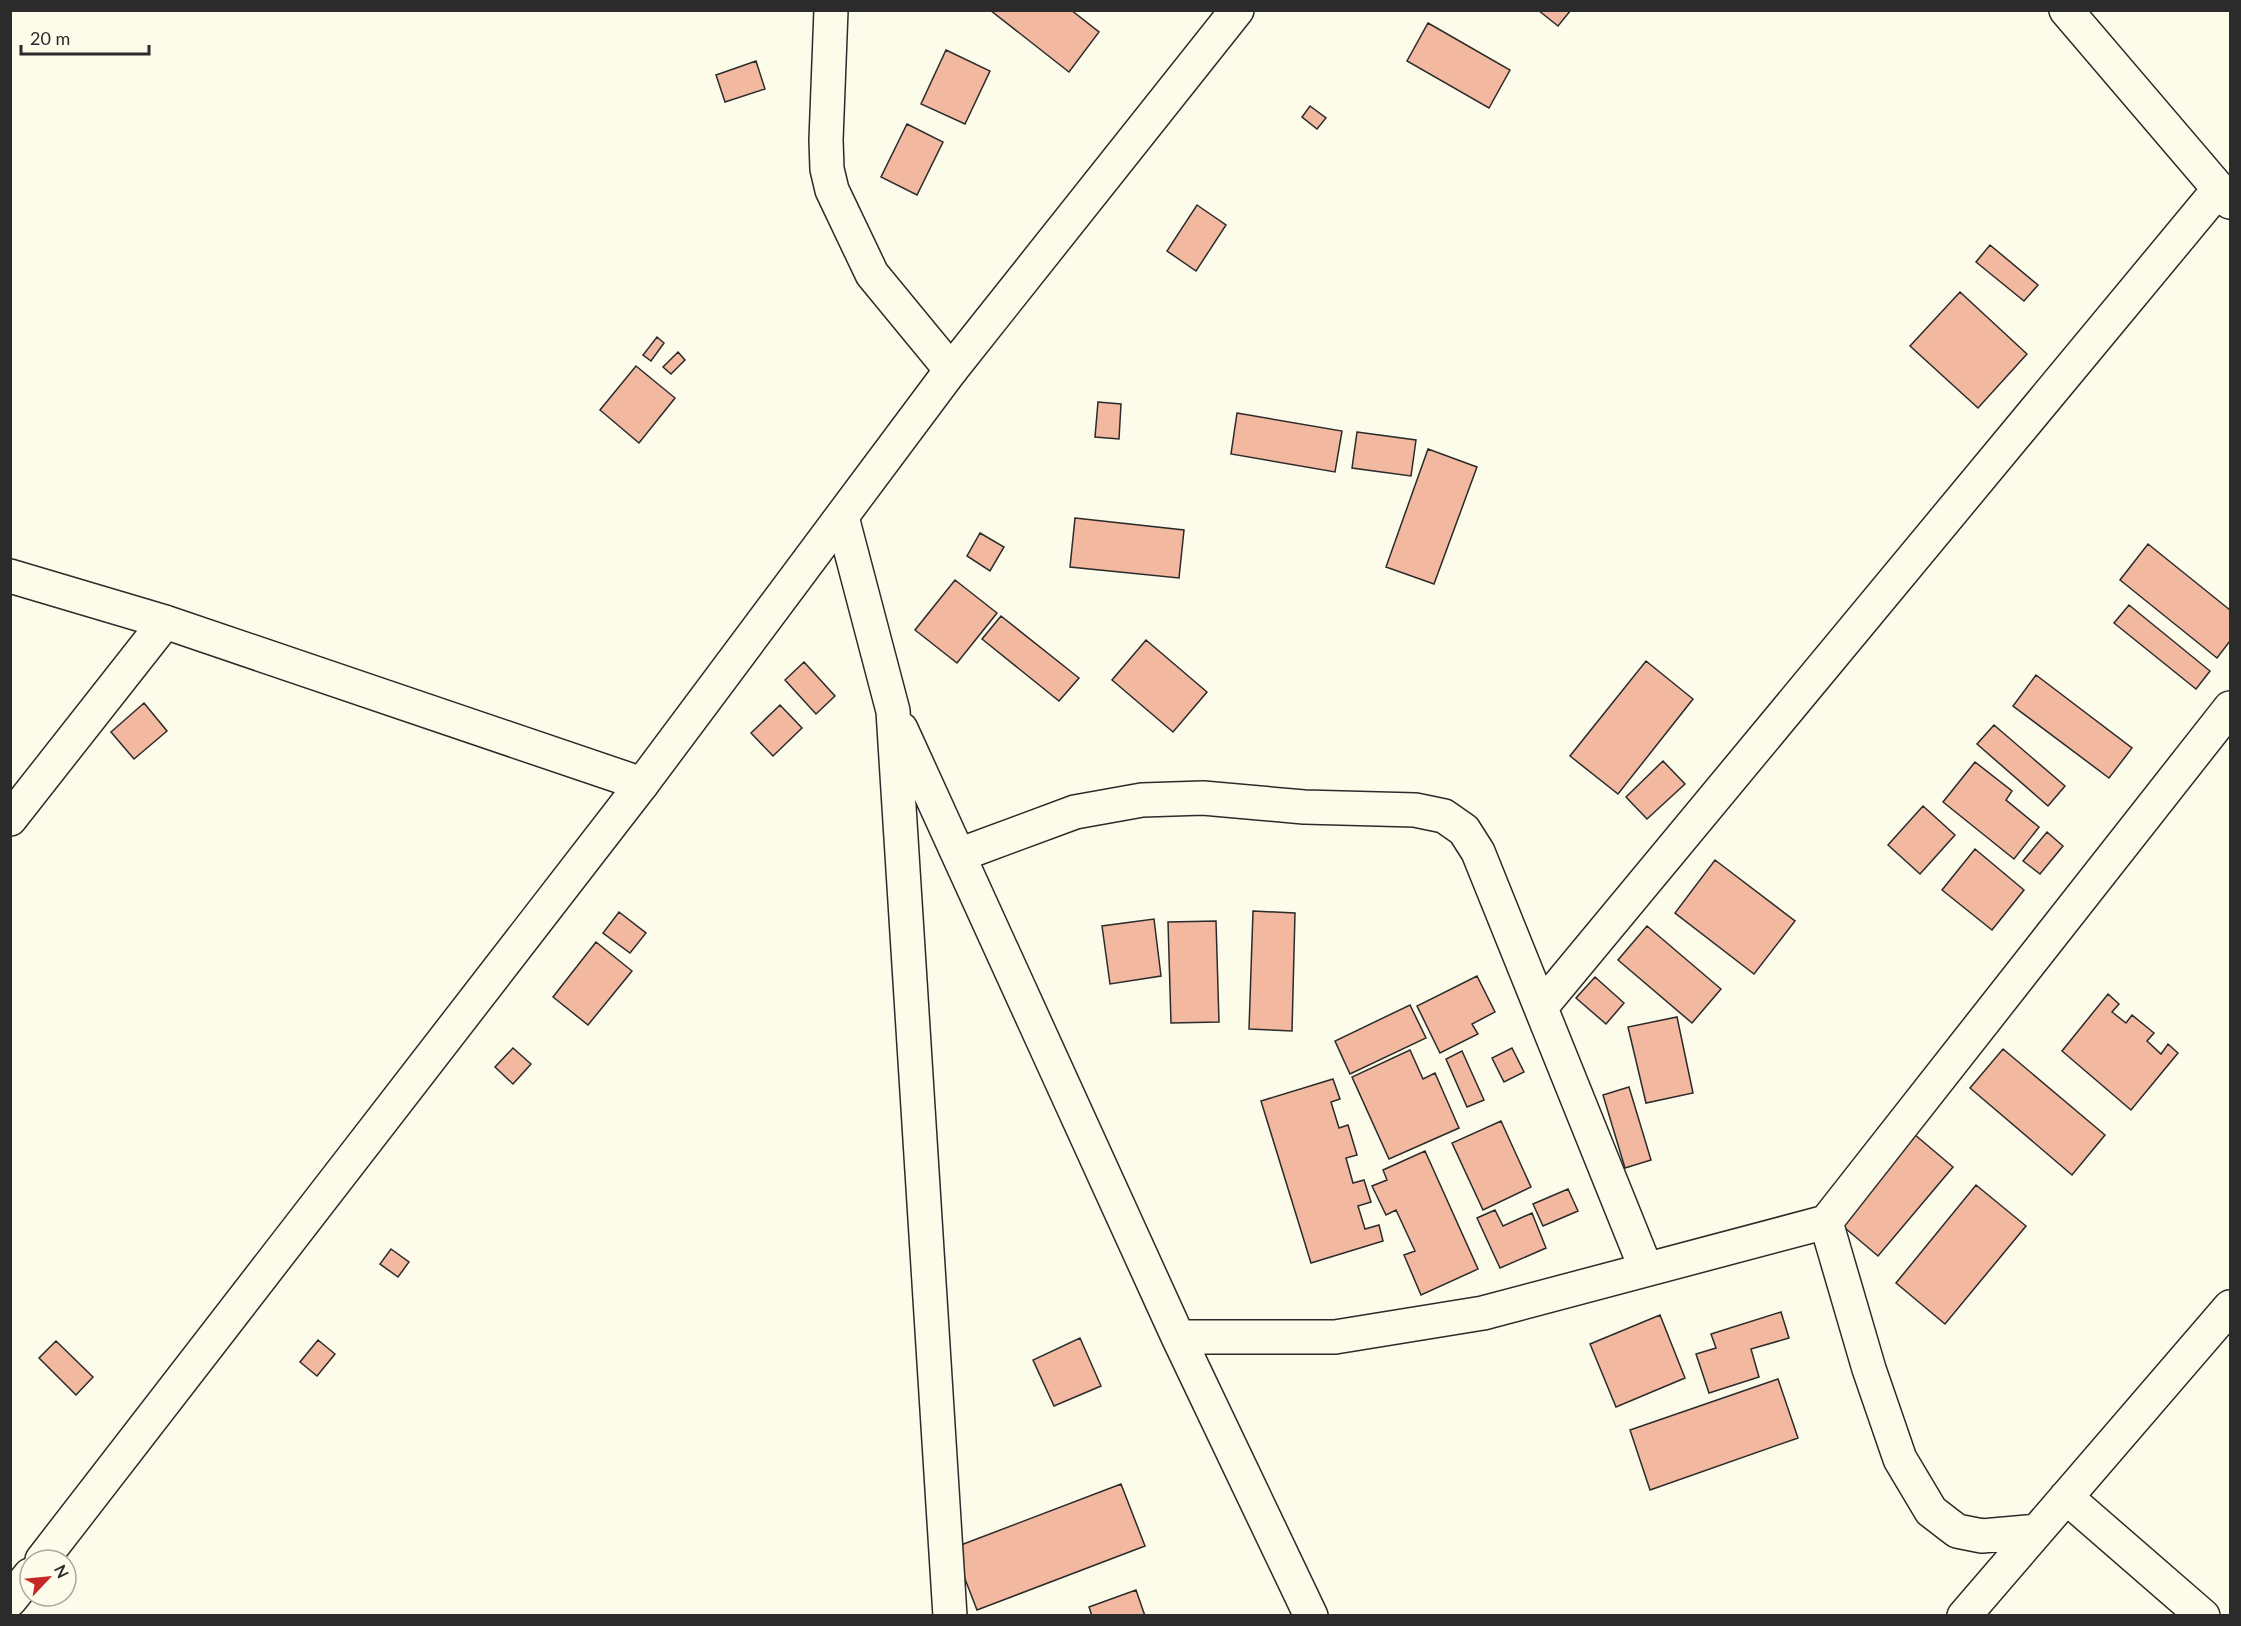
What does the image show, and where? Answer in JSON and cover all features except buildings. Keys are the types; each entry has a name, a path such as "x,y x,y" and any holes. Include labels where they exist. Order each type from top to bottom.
{"main road":[{"path":"831,10 826,140 827,169 832,190 872,274 951,370"},
{"path":"51,1548 642,784 951,370 1237,10"},
{"path":"1542,1006 2224,196 2066,10"},
{"path":"842,517 893,711 1178,1337 1311,1616"},
{"path":"10,576 165,622 642,784"},
{"path":"10,819 165,622"},
{"path":"1178,1337 1335,1337 1483,1313 1826,1222 2230,708"},
{"path":"893,711 950,1616"},
{"path":"959,855 1075,812 1142,800 1203,798 1304,807 1415,810 1444,816 1464,830 1478,852 1542,1006 1646,1269"},
{"path":"1826,1222 1869,1369 1900,1459 1932,1511 1957,1531 1982,1536 2037,1531"},
{"path":"1964,1616 2230,1307"},
{"path":"2066,1497 2203,1616"}]}
